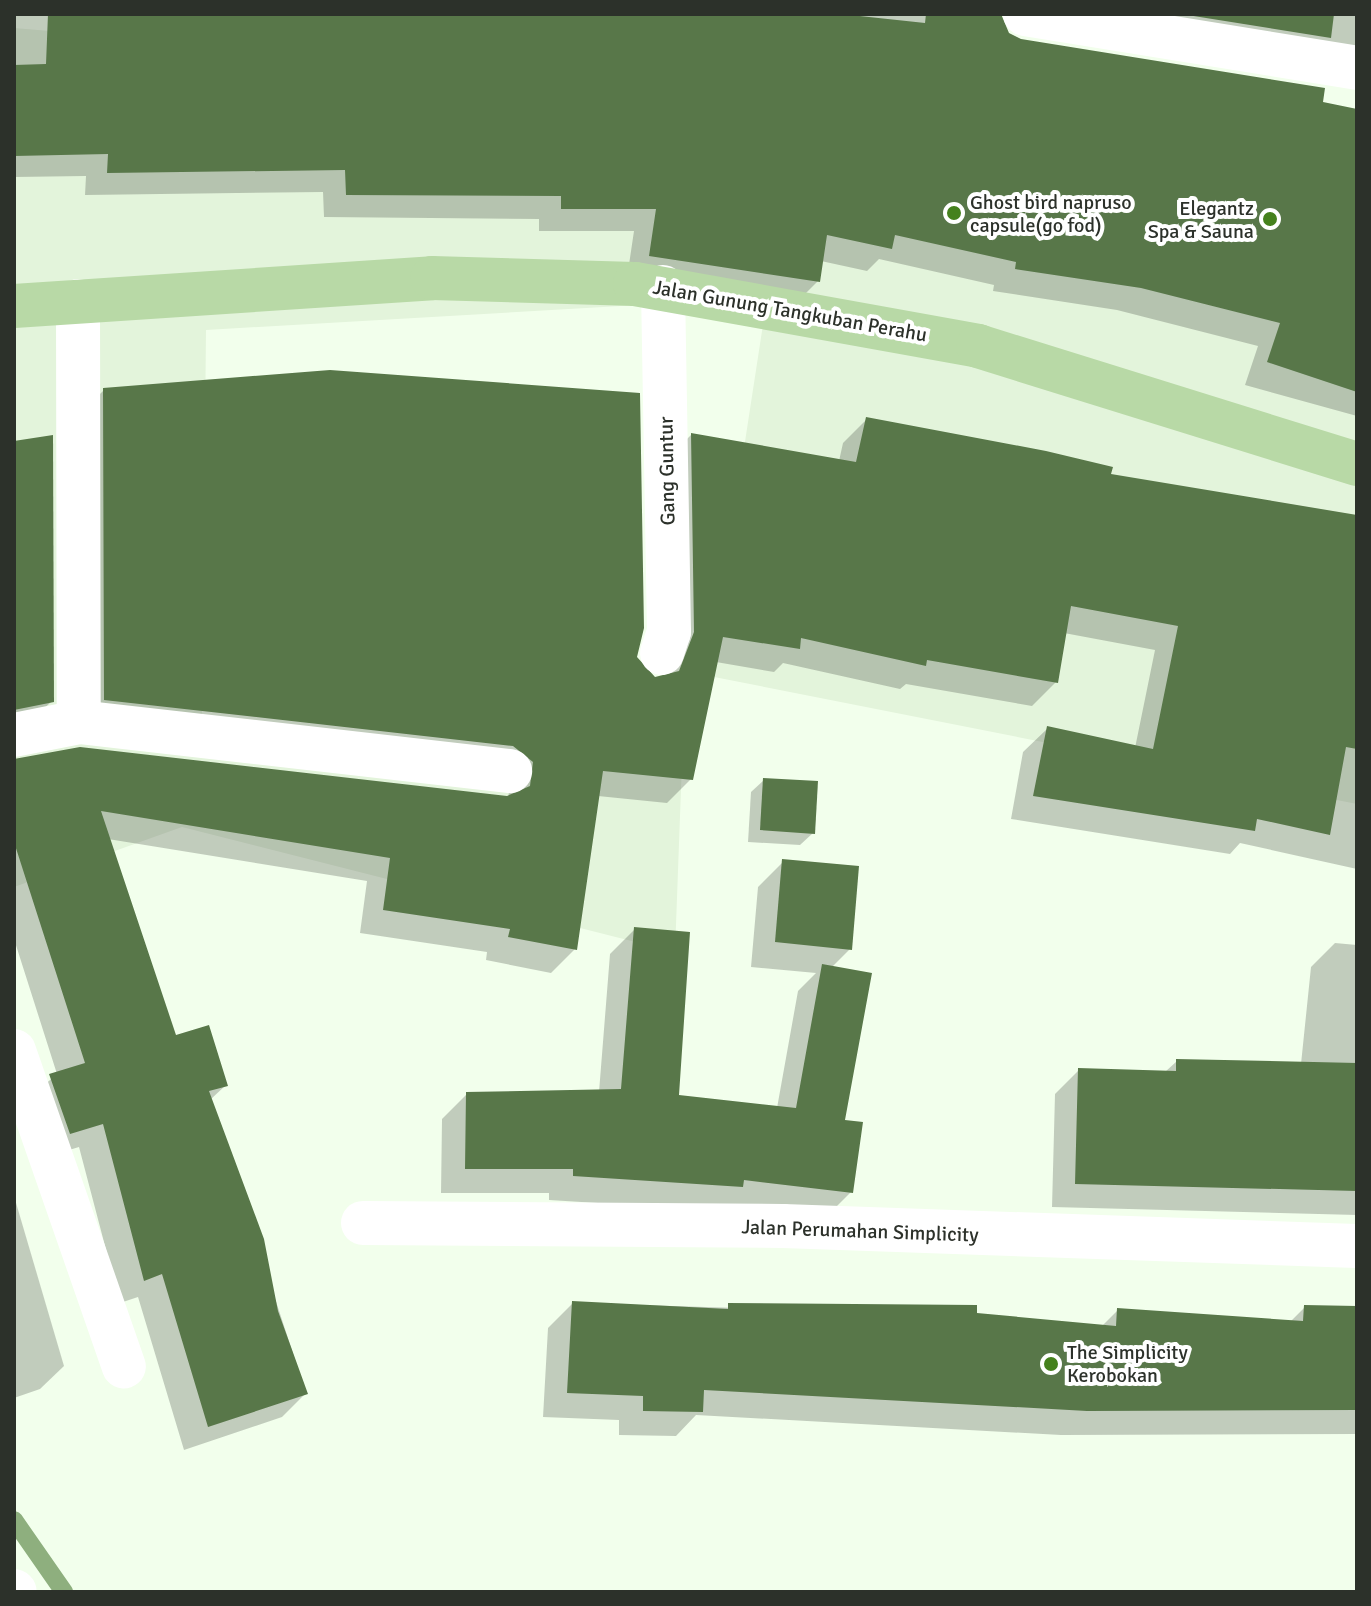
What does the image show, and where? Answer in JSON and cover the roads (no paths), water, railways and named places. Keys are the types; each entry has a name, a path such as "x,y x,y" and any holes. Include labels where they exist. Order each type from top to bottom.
{"main road":[{"name":"Jalan Gunung Tangkuban Perahu","path":"14,306 432,278 663,287 978,346 1357,464"}],"street":[{"path":"1025,14 1357,68"},
{"name":"Gang Guntur","path":"662,653 669,632 663,287"},
{"path":"78,301 79,722"},
{"path":"14,735 79,722 510,771"},
{"path":"14,1051 124,1366"},
{"name":"Jalan Perumahan Simplicity","path":"363,1223 783,1226 1357,1246"}],"waterway":[{"path":"14,1520 64,1592"}],"place":[{"name":"Ghost bird napruso capsule(go fod)","path":"954,213"},
{"name":"Elegantz Spa & Sauna","path":"1270,219"},
{"name":"The Simplicity Kerobokan","path":"1051,1364"}]}
